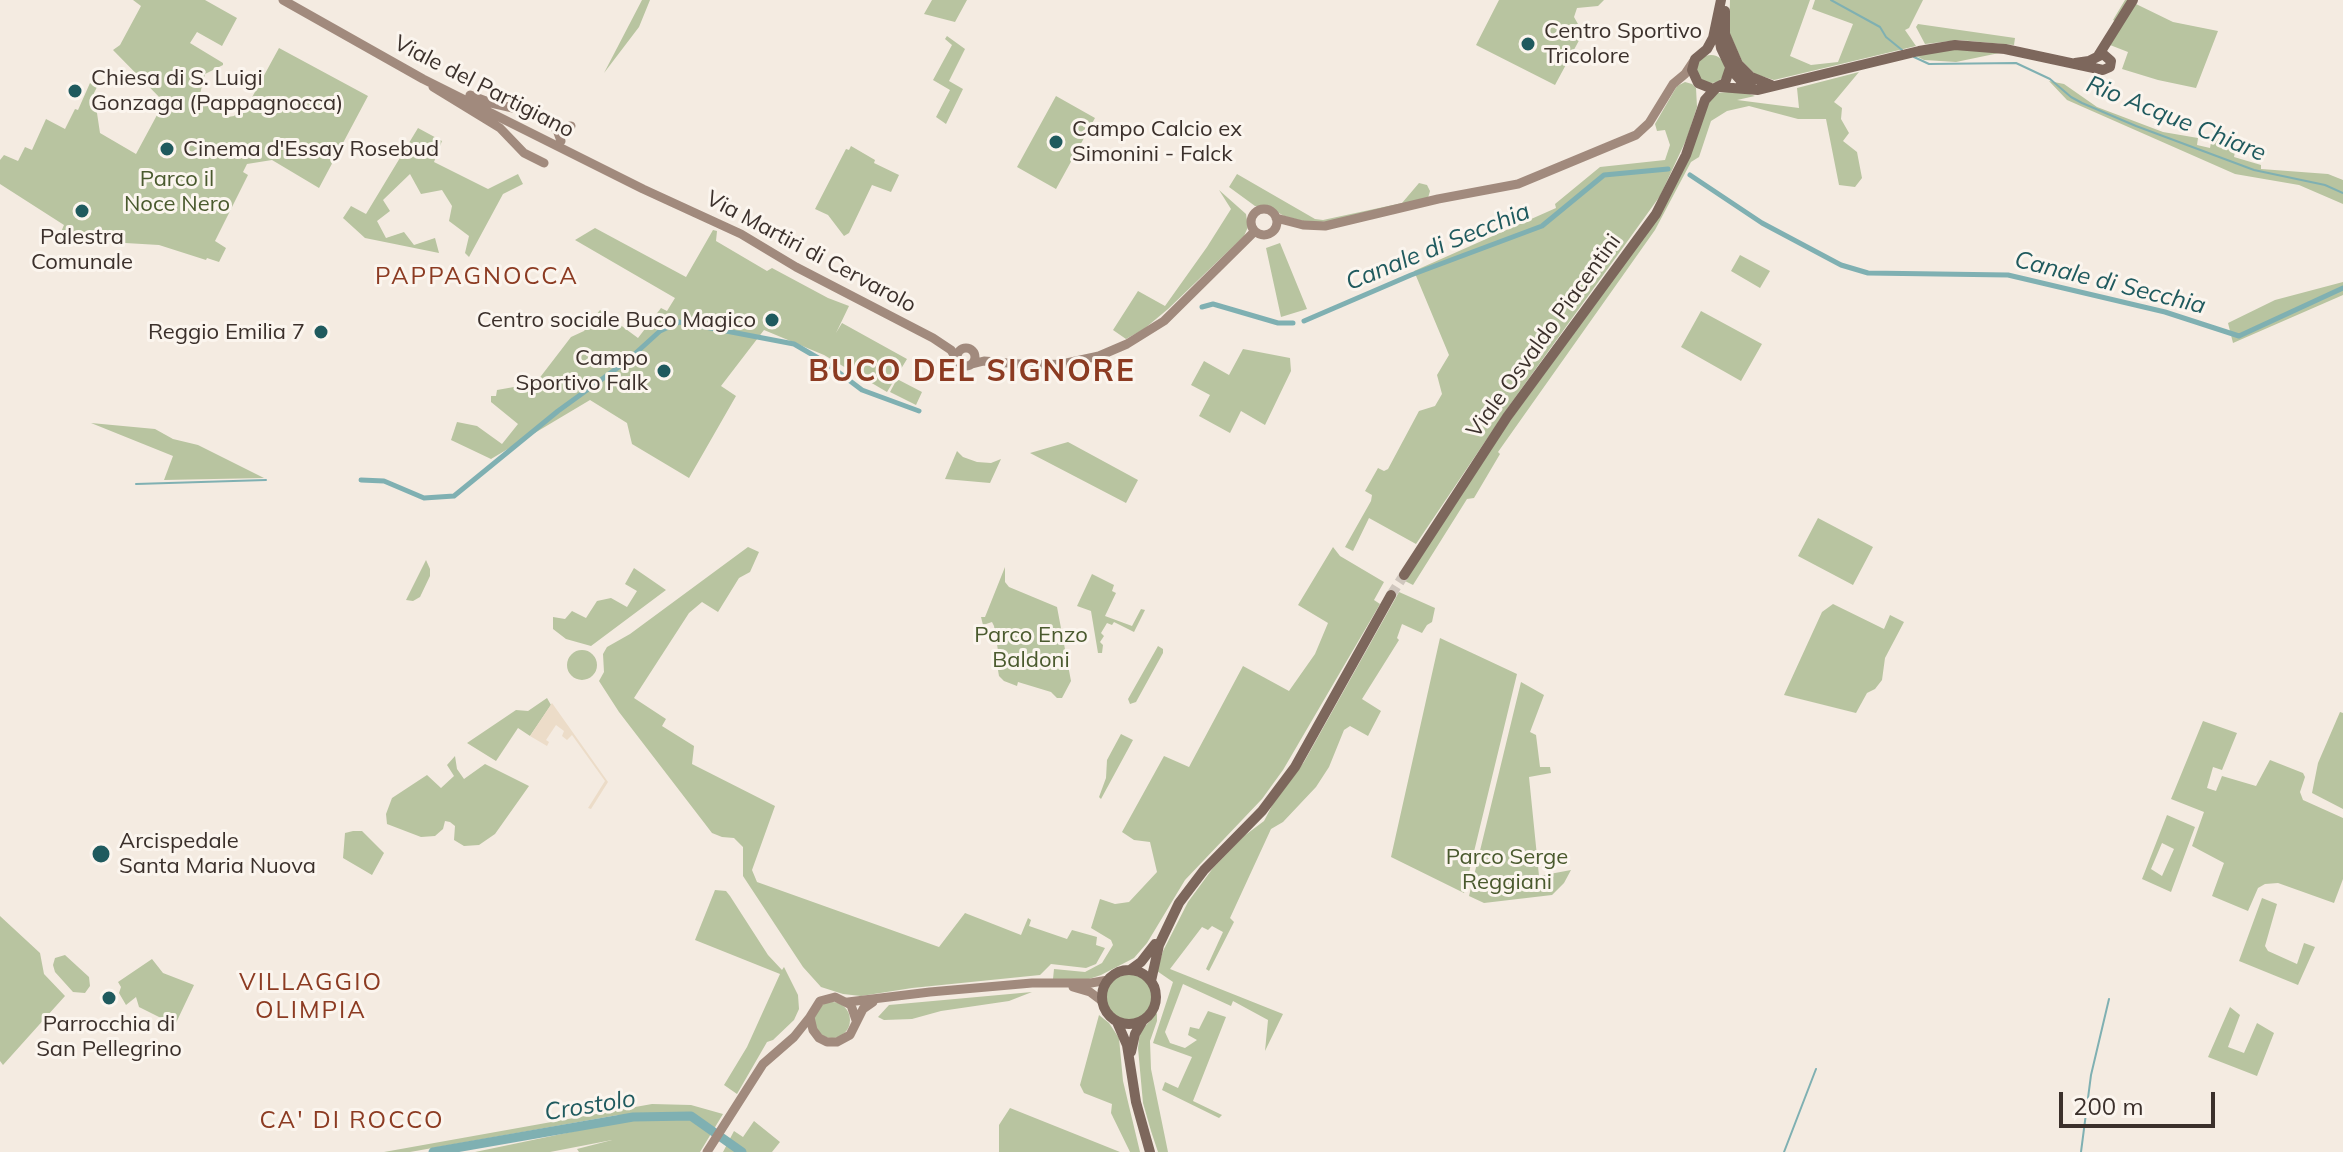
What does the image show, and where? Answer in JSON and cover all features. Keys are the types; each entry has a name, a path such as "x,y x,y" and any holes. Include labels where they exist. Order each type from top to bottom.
{"main road":[{"name":"Viale del Partigiano","path":"283,0 419,77 670,202"},
{"path":"1254,232 1264,236 1276,229 1346,222 1438,199 1518,184 1636,135 1649,123 1671,87 1711,42 1724,0"},
{"path":"1724,0 1725,34 1736,61 1751,77 1769,86"},
{"path":"1671,87 1684,81 1697,82 1706,88 1751,90 1899,55 1966,45 2075,63 2100,59 2106,40 2133,0"},
{"path":"1717,25 1718,39 1730,68 1742,82 1769,86"},
{"path":"1704,52 1717,51 1724,55"},
{"path":"1693,62 1697,82"},
{"path":"1718,87 1727,80 1730,68"},
{"path":"419,77 491,103 539,114 560,128 571,126"},
{"path":"419,77 441,94 500,128 526,155 544,163"},
{"name":"Viale Osvaldo Piacentini","path":"1697,82 1700,113"},
{"name":"Viale Osvaldo Piacentini","path":"1404,575 1507,417 1656,214 1686,155 1705,100 1718,87"},
{"path":"552,124 561,141"},
{"name":"Via Martiri di Cervarolo","path":"670,202 741,234 805,272 933,338 951,350 961,366 978,361 1062,364 1099,356 1141,337 1164,321 1254,232 1251,221 1257,211 1268,210 1276,218"},
{"path":"1276,229 1276,218 1303,225"},
{"name":"Via Martiri di Cervarolo","path":"933,338 998,361"},
{"path":"956,358 959,351 970,350 975,358 972,364"},
{"path":"1130,970 1149,954 1195,881 1262,811 1295,767 1391,595"},
{"path":"1151,981 1163,933"},
{"path":"1131,1058 1135,1034 1151,1014 1156,990 1142,973 1130,970 1116,973 1108,980 1102,1001 1106,1012 1117,1022 1131,1058 1136,1102 1150,1152"},
{"path":"848,1002 1032,983 1108,980"},
{"path":"1058,984 1083,989 1102,1001"},
{"path":"707,1152 750,1083 772,1054 794,1037 816,1004 827,997 838,997 853,1008 856,1020"},
{"path":"794,1037 841,1041 852,1032 863,1009 875,1000"},
{"path":"810,1017 811,1026 819,1038"},
{"path":"1117,1022 1129,1025 1142,1022"}],"green space":[{"name":"Parco il Noce Nero","path":"133,0 205,0 237,18 222,46 197,32 190,43 223,63 205,74 200,94 204,104 228,117 234,116 250,101 279,48 368,96 319,188 272,160 247,164 243,172 248,175 215,241 226,248 219,262 159,245 58,239 64,225 0,184 0,160 4,155 18,161 25,147 32,150 46,119 65,129 90,83 97,87 94,93 100,133 136,154 164,102 113,50 120,45 141,6"},
{"path":"642,0 650,0 639,27 604,73"},
{"path":"932,0 967,0 955,22 924,14"},
{"name":"Centro Sportivo Tricolore","path":"1499,0 1604,0 1598,6 1577,8 1574,17 1583,33 1555,85 1476,45"},
{"path":"1730,0 1810,0 1790,56 1811,65 1838,62 1853,24 1812,9 1815,0 1923,0 1909,28 1905,30 1916,46 1774,80 1755,74 1742,61 1729,32"},
{"path":"2125,0 2137,0 2136,4 2173,22 2218,31 2196,88 2122,69 2128,52 2110,45 2122,25 2113,20"},
{"path":"1918,24 2015,38 2014,45 1959,40 1925,44 1916,27"},
{"path":"947,36 965,49 949,81 963,89 946,124 936,117 950,90 933,80 952,45 945,39"},
{"path":"1945,49 2004,52 1956,62 1924,60 1914,55"},
{"path":"1711,55 1721,59 1725,69 1721,79 1711,83 1701,79 1697,69 1701,59"},
{"path":"1859,72 1834,102 1842,108 1841,119 1849,133 1843,141 1857,152 1862,178 1855,187 1839,185 1826,119 1798,119 1749,106 1727,111 1711,121 1699,157 1691,162 1655,230 1498,452 1500,454 1474,498 1467,499 1413,585 1405,581 1507,425 1658,218 1689,157 1707,105 1716,93 1741,91 1755,96 1737,100 1799,108 1797,88"},
{"path":"2049,81 2064,84 2097,107 2163,132 2198,138 2197,145 2210,148 2212,137 2237,141 2234,157 2261,165 2261,169 2328,174 2343,180 2343,204 2299,185 2235,174 2067,100"},
{"path":"1685,82 1696,88 1697,107 1687,138 1660,196 1509,406 1416,544 1369,518 1353,551 1345,547 1371,501 1372,495 1365,491 1378,468 1388,469 1419,411 1435,406 1442,394 1437,375 1449,355 1414,271 1556,208 1555,204 1600,167 1665,160 1670,145 1665,130 1657,131 1655,124 1677,86"},
{"name":"Campo Calcio ex Simonini - Falck","path":"1056,96 1095,118 1056,189 1017,167"},
{"path":"418,128 442,141 434,162 488,189 518,174 523,184 503,194 469,257 465,253 469,236 449,221 452,206 442,190 421,194 410,174 383,200 390,211 377,221 386,238 404,232 414,245 435,238 439,253 365,238 343,218 351,206 366,214"},
{"path":"851,146 875,160 874,163 899,175 891,192 872,185 849,233 844,236 828,215 815,209 846,149 849,150"},
{"path":"1237,174 1315,219 1323,220 1402,203 1419,183 1427,185 1430,191 1428,198 1332,221 1310,223 1284,216 1267,206 1255,206 1229,187"},
{"path":"1219,190 1246,214 1248,227 1244,236 1168,309 1126,339 1113,330 1138,291 1165,306 1231,209"},
{"path":"595,228 686,277 713,230 717,231 716,241 767,271 772,268 849,306 836,333 842,323 907,359 887,392 824,355 764,330 721,386 736,396 689,478 632,444 627,423 590,400 491,459 451,440 457,422 477,426 502,444 518,424 491,402 491,396 496,396 497,390 538,380 571,337 584,331 600,310 638,338 661,308 667,311 675,298 575,240"},
{"path":"1280,243 1307,309 1281,317 1266,248"},
{"path":"1740,255 1770,271 1760,288 1731,271"},
{"path":"2343,282 2343,295 2233,343 2228,323 2275,300"},
{"path":"1701,311 1762,344 1741,381 1681,347"},
{"path":"1243,349 1290,358 1291,371 1265,425 1241,411 1230,433 1199,416 1210,395 1191,385 1204,361 1229,375"},
{"path":"897,379 922,392 916,405 890,392"},
{"path":"91,423 155,429 173,439 198,445 264,478 164,480 173,456"},
{"path":"1068,442 1138,480 1126,503 1030,453"},
{"path":"957,451 977,462 991,463 1001,459 990,483 945,479"},
{"path":"1818,518 1873,547 1853,585 1798,556"},
{"path":"748,547 759,552 750,572 739,578 718,612 702,602 689,613 634,698 666,719 662,726 694,746 692,764 775,806 752,870 757,882 939,947 965,913 1021,935 1028,918 1031,920 1029,926 1067,939 1072,930 1097,937 1096,945 1105,948 1096,964 1086,968 1051,964 1040,975 861,996 821,987 803,967 743,876 743,847 734,838 712,833 619,712 599,681 604,672 603,654 607,647 630,634"},
{"path":"1333,547 1340,556 1384,582 1374,600 1380,604 1283,770 1262,799 1185,880 1147,943 1134,958 1089,979 1053,979 1054,969 1085,972 1102,963 1113,945 1111,940 1091,928 1100,899 1115,904 1129,902 1157,872 1150,842 1134,840 1122,832 1164,756 1189,767 1243,666 1289,691 1315,654 1328,623 1298,605"},
{"path":"426,560 430,576 420,597 413,601 406,600"},
{"name":"Parco Enzo Baldoni","path":"1005,567 1005,582 1009,587 1057,607 1071,681 1062,698 1018,682 1017,686 999,676 998,670 1001,669 994,626 992,622 983,625 981,617 985,617"},
{"path":"634,568 666,590 591,646 566,639 553,629 553,617 565,619 572,611 586,618 597,601 611,598 627,607 637,591 625,584"},
{"path":"1092,574 1114,585 1112,591 1116,593 1105,616 1132,626 1141,609 1145,610 1134,632 1114,622 1112,625 1107,623 1101,633 1104,636 1100,642 1103,645 1102,653 1098,653 1091,611 1077,606"},
{"path":"1399,592 1435,608 1432,622 1422,633 1402,624 1399,640 1362,699 1381,711 1368,736 1350,726 1344,730 1329,767 1316,787 1283,822 1271,829 1230,918 1234,922 1209,971 1206,969 1223,932 1212,926 1208,930 1202,927 1170,969 1283,1014 1265,1051 1268,1020 1233,1001 1231,1006 1183,984 1165,1032 1170,1043 1185,1048 1197,1040 1188,1035 1190,1027 1199,1029 1208,1011 1226,1017 1193,1101 1222,1115 1219,1118 1162,1090 1165,1082 1178,1088 1192,1057 1153,1043 1173,982 1157,971 1163,951 1188,902 1213,868 1244,836 1264,821 1304,762"},
{"path":"1833,604 1884,629 1890,615 1904,622 1885,658 1882,680 1867,693 1856,713 1784,695 1822,612"},
{"path":"1440,638 1517,674 1464,893 1391,857"},
{"path":"1158,646 1163,653 1136,702 1130,704 1128,699"},
{"path":"582,650 592,655 597,665 592,675 582,680 572,675 567,665 572,655"},
{"name":"Parco Serge Reggiani","path":"1521,682 1544,695 1530,732 1536,735 1540,767 1550,767 1551,773 1529,777 1539,876 1571,870 1552,895 1484,903 1469,896"},
{"path":"547,698 551,705 530,736 518,728 496,761 467,743 516,710 528,711"},
{"path":"2340,712 2343,713 2343,809 2312,793 2318,763"},
{"path":"2203,721 2237,733 2222,770 2213,767 2207,788 2216,791 2222,776 2256,786 2270,760 2303,773 2305,777 2300,792 2303,800 2343,818 2343,879 2334,903 2278,883 2258,888 2248,911 2212,896 2224,863 2192,846 2204,812 2171,799"},
{"path":"1121,734 1133,740 1101,799 1107,760"},
{"path":"455,756 457,769 464,779 485,764 529,786 495,834 479,845 464,846 454,840 455,826 450,822 445,821 443,829 435,836 421,837 387,824 386,814 392,798 427,775 441,788 454,776 447,765"},
{"path":"2167,815 2195,827 2171,892 2142,879","holes":["2162,843 2174,849 2162,876 2151,869"]},
{"path":"362,831 384,853 372,875 343,858 345,833"},
{"path":"715,890 726,891 730,896 768,955 782,970 784,967 798,995 799,1009 794,1020 767,1042 737,1094 724,1085 747,1047 780,974 695,940"},
{"path":"2262,898 2277,904 2265,946 2268,951 2297,964 2304,943 2315,947 2298,985 2239,961"},
{"path":"0,916 40,953 44,974 65,996 3,1065 0,1061"},
{"path":"65,955 89,977 90,986 85,993 73,992 55,972 55,958"},
{"path":"152,959 163,973 194,985 175,1025 139,1007 136,997 126,1005 119,993 121,987 118,982"},
{"path":"1129,974 1145,981 1152,997 1145,1013 1129,1020 1113,1013 1106,997 1113,981"},
{"path":"1032,992 1009,1001 941,1011 912,1019 884,1020 878,1017 889,1005"},
{"path":"832,1002 845,1007 850,1020 845,1033 832,1038 819,1033 814,1020 819,1007"},
{"path":"2230,1007 2240,1015 2228,1047 2244,1053 2257,1023 2274,1033 2257,1076 2208,1057"},
{"path":"1157,1013 1150,1041 1151,1069 1168,1152 1158,1152 1151,1131 1143,1103 1138,1048 1140,1032"},
{"path":"1099,1015 1119,1038 1123,1081 1140,1152 1130,1152 1111,1113 1112,1104 1084,1093 1080,1085"},
{"path":"652,1104 691,1105 723,1114 700,1152 579,1152 577,1149 612,1140 550,1152 475,1152 619,1122 618,1115 410,1152 384,1152"},
{"path":"1010,1108 1120,1152 999,1152 999,1125"},
{"path":"754,1121 780,1142 772,1152 723,1152 734,1131 743,1137"}],"shaded area":[{"path":"552,703 608,782 591,809 588,808 605,781 572,735 567,740 562,736 564,731 556,725 546,740 549,742 547,746 530,736"}],"waterway":[{"name":"Rio Acque Chiare","path":"1831,0 1880,27 1886,37 1902,50"},
{"name":"Rio Acque Chiare","path":"1914,57 1929,64 2016,63 2050,79 2082,103 2136,126 2254,170 2325,185 2343,193"},
{"name":"Canale di Secchia","path":"1304,321 1411,275 1542,226 1604,175 1668,169"},
{"name":"Canale di Secchia","path":"1690,175 1762,223 1841,265 1868,273 2008,275 2165,312 2239,336 2343,288"},
{"name":"Canale di Secchia","path":"1202,307 1213,304 1278,323 1293,323"},
{"name":"Canale di Secchia","path":"361,480 384,481 424,498 454,496 558,411 627,361 660,331 679,322 794,344 825,362 862,390 919,411"},
{"name":"Canale di Secchia","path":"136,484 266,480"},
{"path":"2081,1152 2091,1075 2109,999"},
{"path":"1784,1152 1816,1069"},
{"name":"Crostolo","path":"433,1152 633,1117 691,1116 742,1152"}],"tunnel":[{"path":"1391,595 1404,575"}],"place":[{"name":"Centro Sportivo Tricolore","path":"1528,44"},
{"name":"Chiesa di S. Luigi Gonzaga (Pappagnocca)","path":"75,91"},
{"name":"Campo Calcio ex Simonini - Falck","path":"1056,142"},
{"name":"Cinema d'Essay Rosebud","path":"167,149"},
{"name":"Palestra Comunale","path":"82,211"},
{"name":"Centro sociale Buco Magico","path":"772,320"},
{"name":"Reggio Emilia 7","path":"321,332"},
{"name":"Campo Sportivo Falk","path":"664,371"},
{"name":"Arcispedale Santa Maria Nuova","path":"101,854"},
{"name":"Parrocchia di San Pellegrino","path":"109,998"}],"district":[{"name":"PAPPAGNOCCA","path":"477,277"},
{"name":"BUCO DEL SIGNORE","path":"972,372"},
{"name":"VILLAGGIO OLIMPIA","path":"311,997"},
{"name":"CA' DI ROCCO","path":"352,1121"}]}
